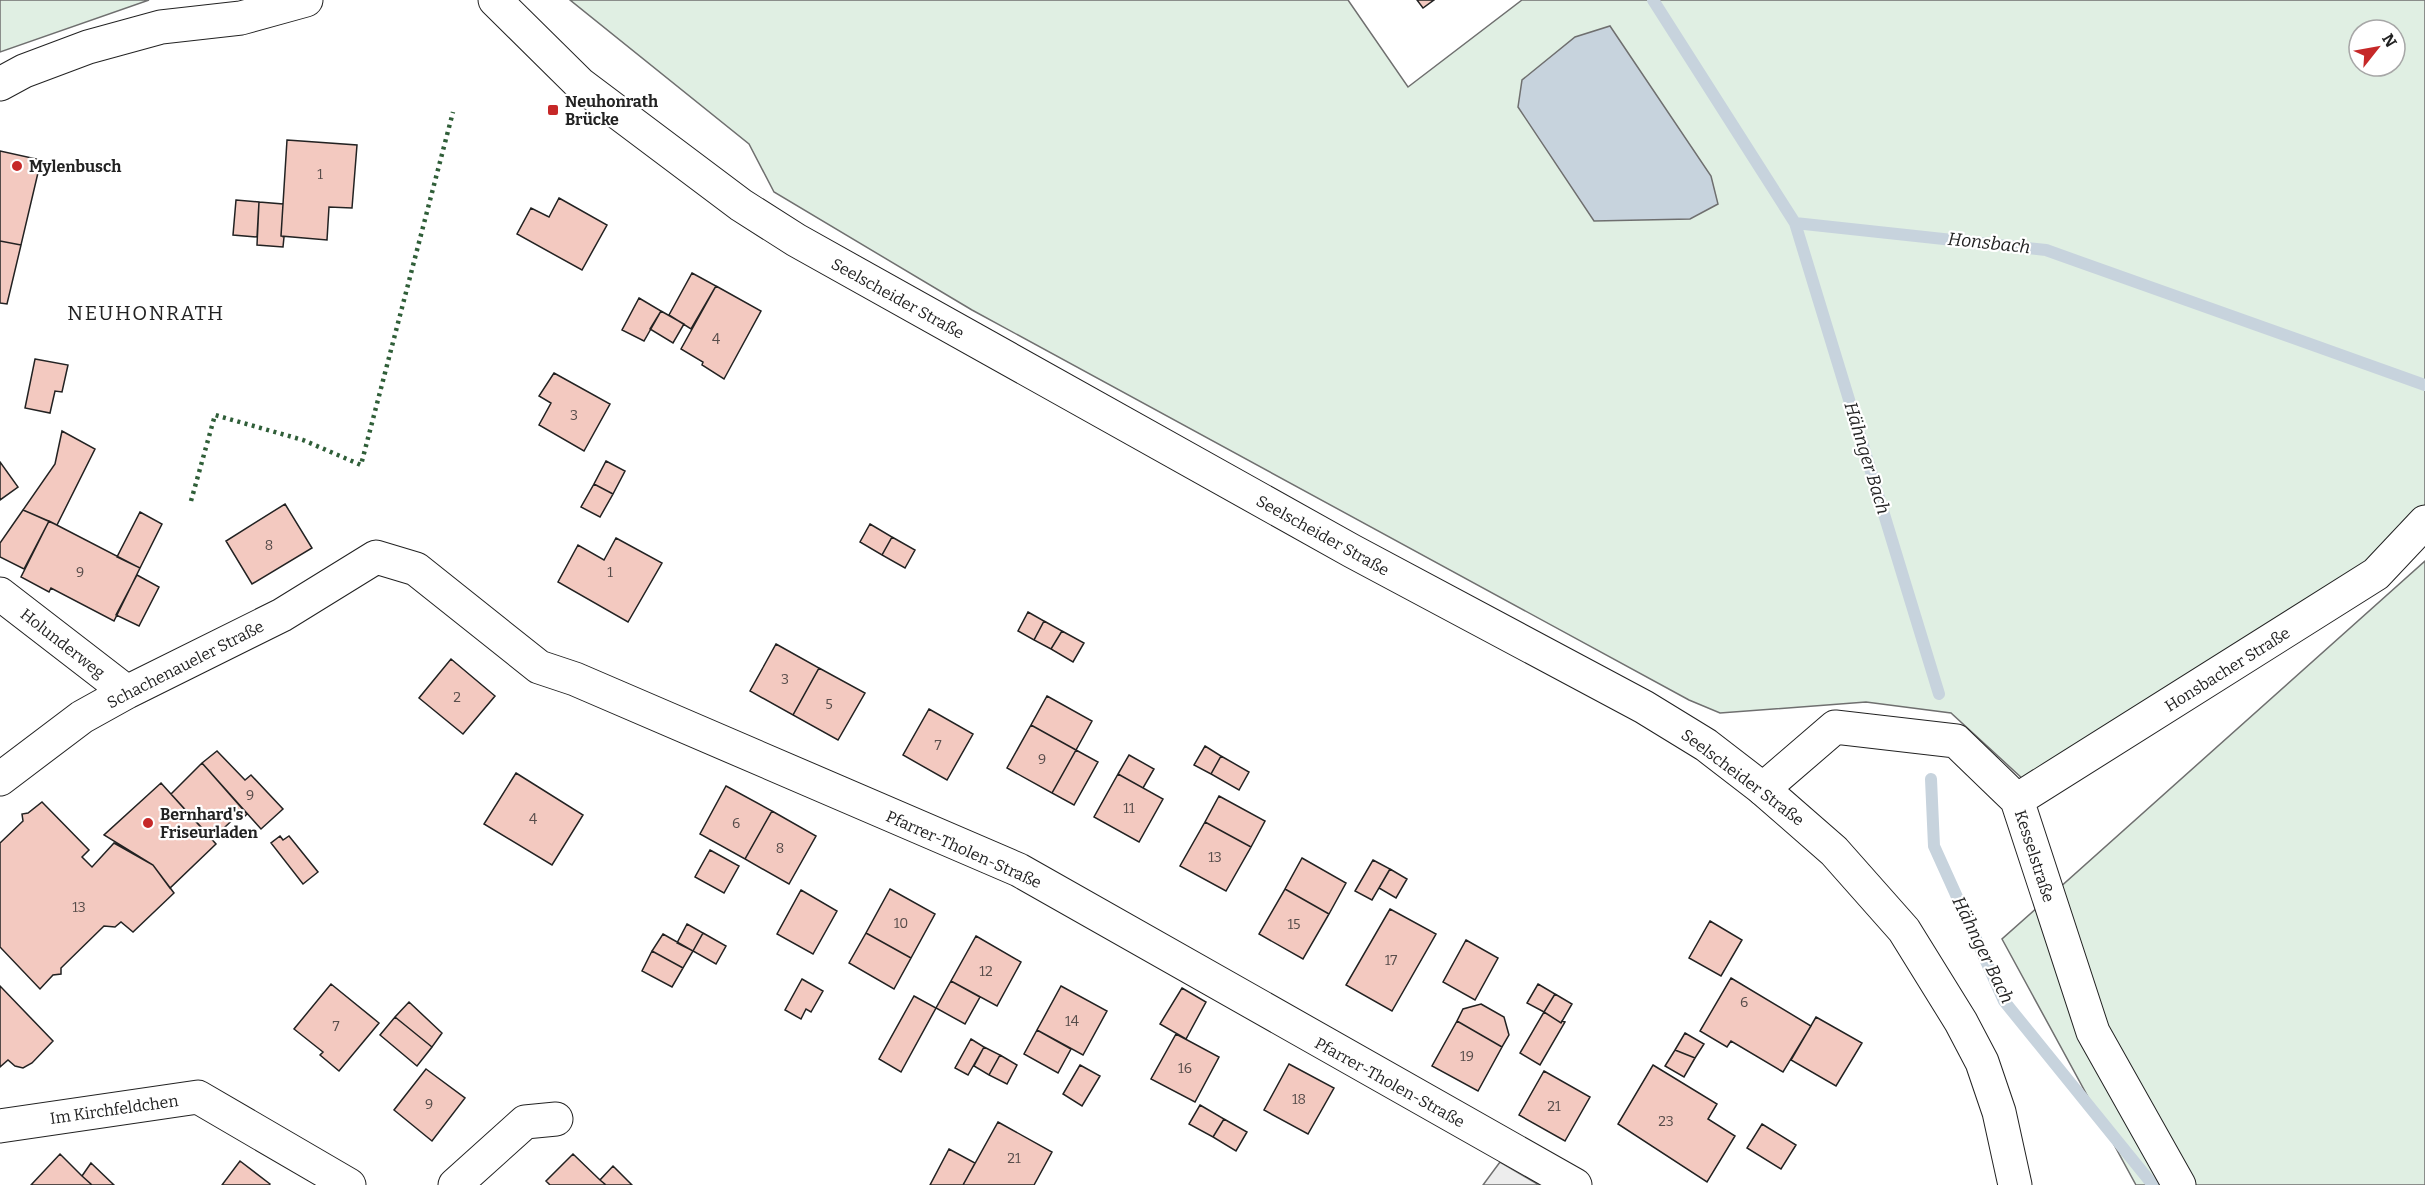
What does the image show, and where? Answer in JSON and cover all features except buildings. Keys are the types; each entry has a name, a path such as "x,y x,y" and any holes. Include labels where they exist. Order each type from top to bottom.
{"street":[{"path":"0,84 24,71 88,47 161,27 241,18 306,0"},
{"name":"Seelscheider Straße","path":"495,0 580,84 741,205 796,240 1331,540 1644,708 1706,745 1763,789 1834,851 1904,930 1961,1022 1982,1062 1998,1112 2015,1185"},
{"name":"Honsbacher Straße","path":"2017,800 2376,574 2425,522"},
{"name":"Schachenaueler Straße","path":"0,779 82,717 127,692 282,615 376,556"},
{"name":"Pfarrer-Tholen-Straße","path":"376,556 416,569 538,667 575,679 1019,870 1575,1185"},
{"name":"Holunderweg","path":"0,594 127,692"},
{"name":"Kesselstraße","path":"1763,789 1835,727 1956,741 2017,800 2093,1032 2179,1185"},
{"name":"Im Kirchfeldchen","path":"0,1126 198,1097 349,1185"},
{"path":"455,1185 525,1122 556,1119"}],"green space":[{"path":"0,0 149,0 0,52"},
{"path":"570,0 1348,0 1408,87 1522,0 2425,0 2425,514 2369,564 2024,780 1951,713 1866,702 1720,713 1689,700 972,310 774,192 749,144"},
{"path":"2425,561 2425,1185 2136,1185 2002,939"}],"shaded area":[{"path":"1610,26 1711,176 1718,204 1690,219 1594,221 1518,107 1522,80 1575,37"},
{"path":"1500,1162 1539,1185 1483,1185"}],"waterway":[{"name":"Honsbach","path":"1653,0 1795,223 2046,250 2425,385"},
{"name":"Hähnger Bach","path":"1795,223 1939,694"},
{"name":"Hähnger Bach","path":"1931,779 1934,846 2004,1001 2153,1185"}],"hedge":[{"path":"191,501 215,415 303,440 361,465 453,112"}],"place":[{"name":"Neuhonrath Brücke","path":"553,110"},
{"name":"Mylenbusch","path":"17,166"},
{"name":"Bernhard's Friseurladen","path":"148,823"}],"district":[{"name":"NEUHONRATH","path":"146,313"}]}
